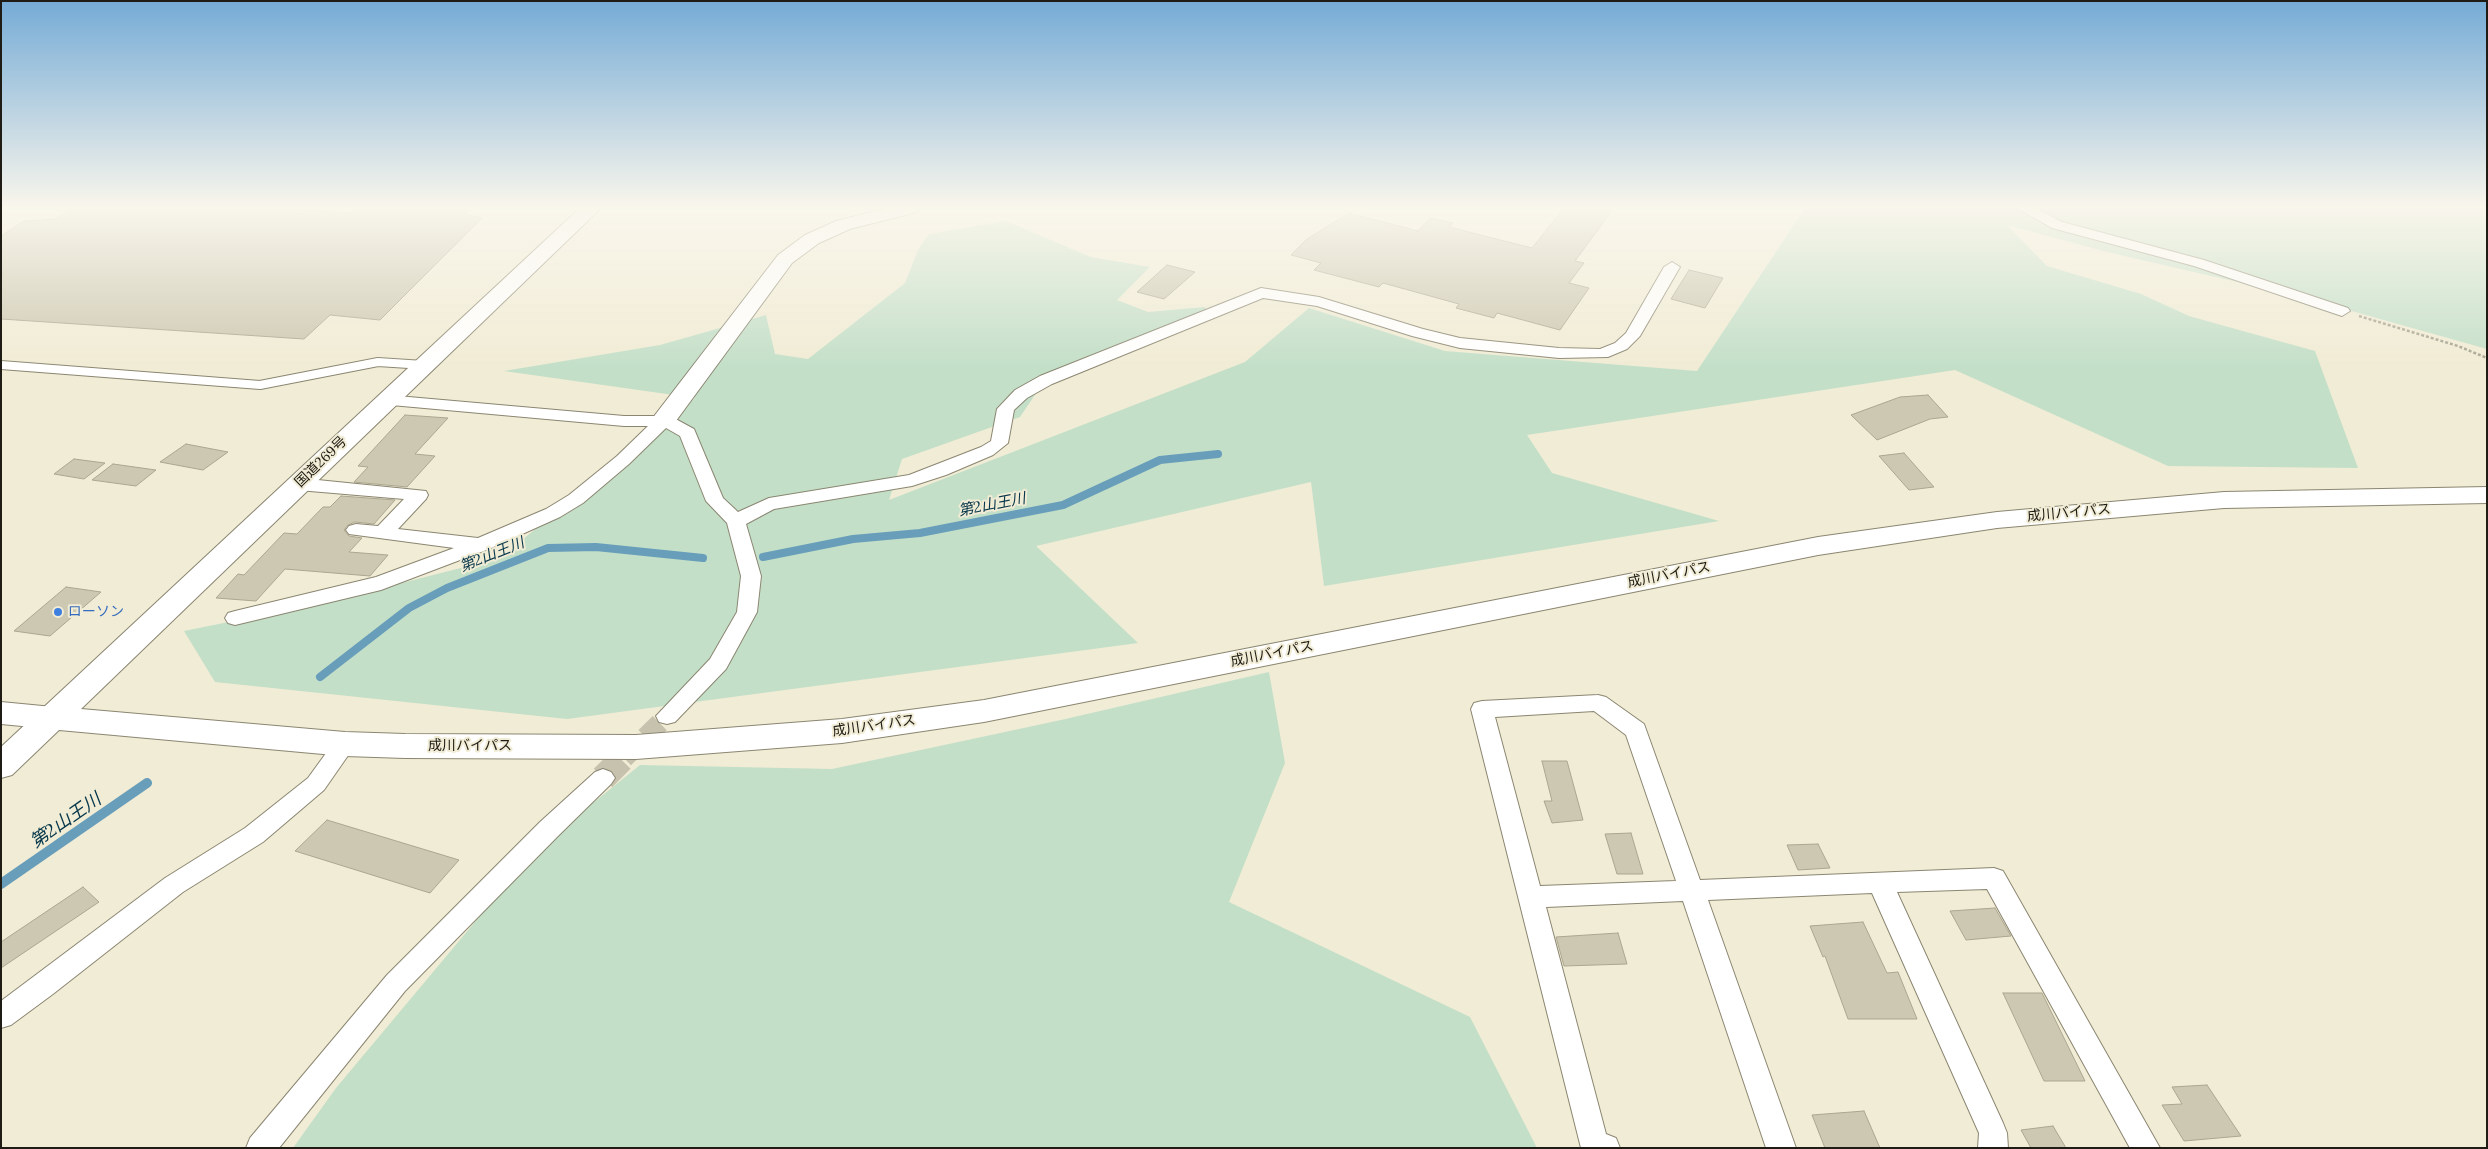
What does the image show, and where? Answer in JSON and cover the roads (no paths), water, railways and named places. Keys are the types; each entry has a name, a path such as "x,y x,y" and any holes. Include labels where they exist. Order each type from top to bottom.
{"main road":[{"name":"国道269号","path":"1,766 534,262"},
{"path":"664,420 784,262"},
{"name":"成川バイパス","path":"1,713 345,744 636,747 842,731 984,711 1818,546 1997,520 2224,500 2487,495"}],"street":[{"path":"2194,262 2342,311"},
{"path":"736,521 770,504 912,480 940,471 988,451 999,443 1006,409 1021,394 1046,380 1261,292 1319,302 1418,333 1460,343 1559,354 1602,354 1621,346 1632,336 1672,267"},
{"path":"386,400 624,421 664,420 688,433 715,501 736,521 751,576 747,612 718,664 667,716"},
{"path":"236,618 381,583 482,544 553,513 576,499 623,460 664,420"},
{"path":"298,484 418,495 383,533"},
{"path":"356,530 482,544"},
{"path":"1606,1148 1594,1143 1482,709 1598,702 1636,730 1693,889 1781,1148"},
{"path":"1,1016 44,986 174,885 254,835 316,784 345,744"},
{"path":"260,1148 396,983 549,828 603,778"},
{"path":"1532,897 1994,878 2146,1148"},
{"path":"1880,883 1993,1133 1993,1148"}],"lane":[{"path":"1,366 260,385 378,362 424,365"}],"waterway":[{"name":"第2山王川","path":"763,557 853,539 920,533 1063,505 1160,460 1218,454"},
{"name":"第2山王川","path":"320,677 409,608 447,588 548,548 596,547 703,558"},
{"name":"第2山王川","path":"1,884 147,783"}],"tunnel":[{"path":"624,758 667,716"},
{"path":"603,778 625,756"}],"place":[{"name":"ローソン","path":"58,612"}]}
